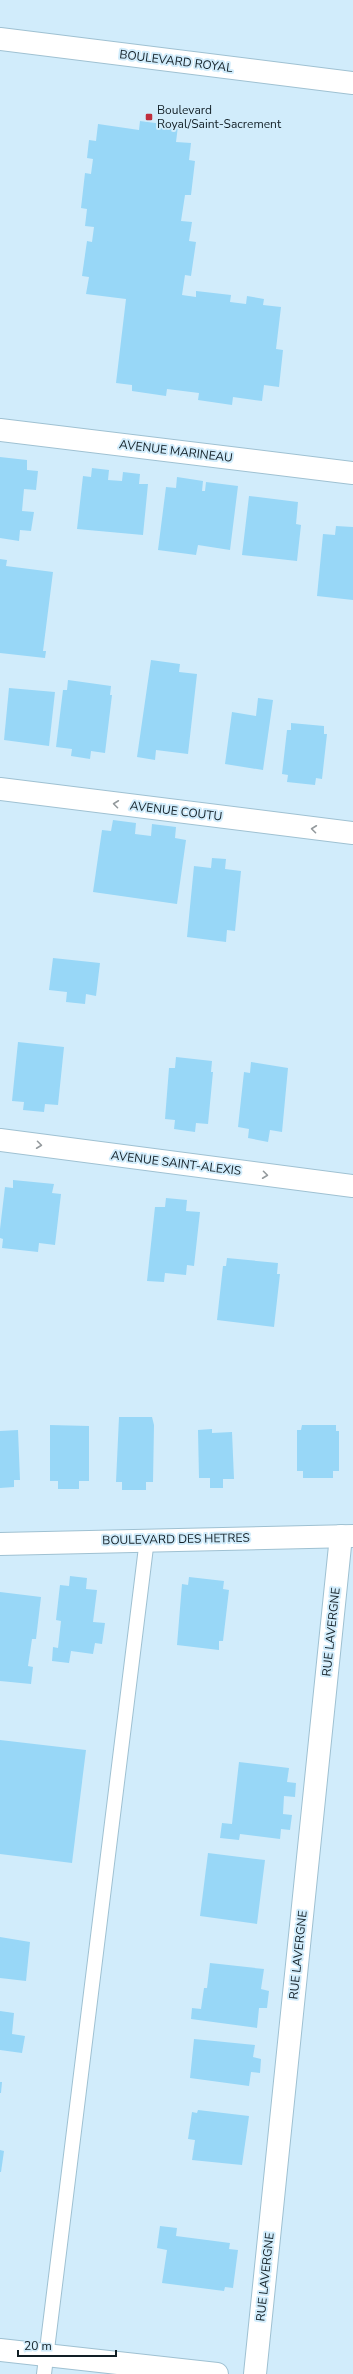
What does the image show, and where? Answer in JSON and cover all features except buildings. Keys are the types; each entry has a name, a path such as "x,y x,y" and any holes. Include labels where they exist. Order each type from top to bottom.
{"street":[{"name":"BOULEVARD ROYAL","path":"0,39 353,83"},
{"name":"AVENUE MARINEAU","path":"0,430 353,473"},
{"name":"AVENUE COUTU","path":"0,789 353,834"},
{"name":"AVENUE SAINT-ALEXIS","path":"0,1140 353,1186"},
{"name":"BOULEVARD DES HETRES","path":"0,1544 147,1539 347,1536"},
{"name":"RUE LAVERGNE","path":"254,2374 347,1536"},
{"path":"0,2350 45,2364 217,2374"}],"lane":[{"path":"45,2364 147,1539"}],"place":[{"name":"Boulevard Royal/Saint-Sacrement","path":"149,117"}]}
